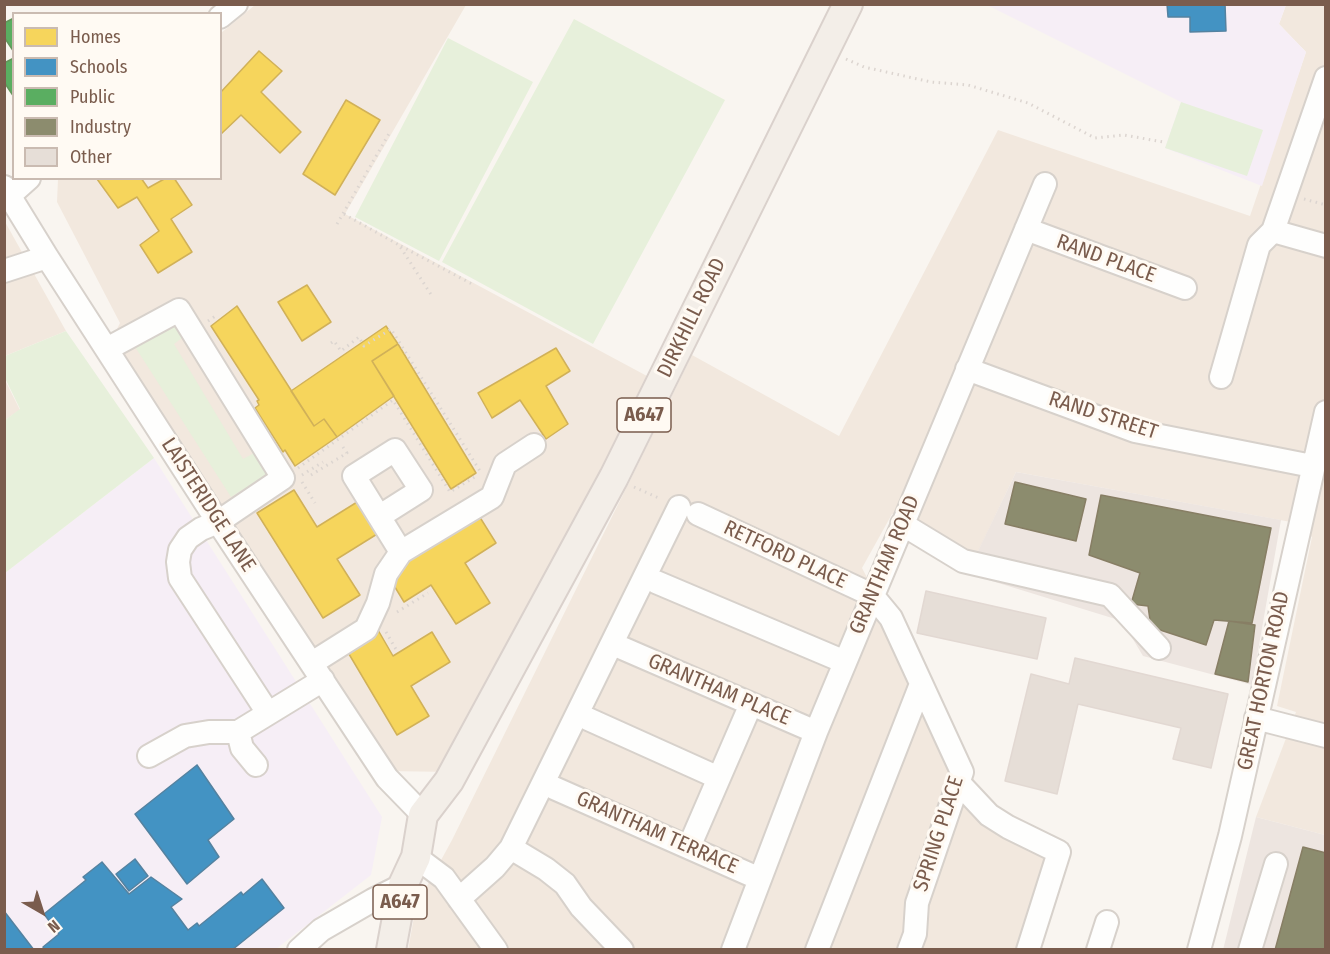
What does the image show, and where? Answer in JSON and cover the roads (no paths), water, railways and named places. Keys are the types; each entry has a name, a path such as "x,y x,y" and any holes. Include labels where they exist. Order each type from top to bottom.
{"main road":[{"name":"DIRKHILL ROAD","path":"423,815 449,781 614,477 848,4"},
{"name":"A647","path":"391,950 403,885 416,857 423,815"}],"street":[{"path":"222,15 236,4"},
{"path":"1221,377 1259,245 1273,231 1326,78"},
{"path":"7,191 26,180"},
{"name":"GRANTHAM ROAD","path":"733,950 816,732 1045,184"},
{"name":"LAISTERIDGE LANE","path":"7,191 218,522 387,778 423,815"},
{"name":"RAND PLACE","path":"1026,229 1185,288"},
{"path":"1273,231 1326,246"},
{"path":"4,272 47,257"},
{"path":"107,349 179,310 283,478 218,522 201,529 188,538 180,550 178,562 180,578 268,713"},
{"name":"RAND STREET","path":"967,369 1135,431 1312,466"},
{"name":"GREAT HORTON ROAD","path":"1199,950 1230,836 1326,412"},
{"path":"149,756 185,736 209,732 238,732 268,713 366,628 378,603 386,574 401,552 492,497 505,464 534,445"},
{"path":"380,516 421,490 396,450 354,476 355,495 380,516 401,552"},
{"name":"RETFORD PLACE","path":"511,848 689,511 872,595"},
{"path":"902,524 963,561 1110,595 1160,648"},
{"path":"656,582 845,662"},
{"name":"SPRING PLACE","path":"872,595 891,618 962,772 917,903 915,934 909,950"},
{"name":"GRANTHAM PLACE","path":"622,648 816,732"},
{"path":"817,950 921,684"},
{"path":"689,847 751,704"},
{"path":"1256,718 1326,736"},
{"path":"588,719 719,778"},
{"path":"238,732 242,748 256,765"},
{"path":"959,783 989,814 1059,852 1028,950"},
{"name":"GRANTHAM TERRACE","path":"554,788 760,879"},
{"path":"459,899 495,867 511,848 546,869 565,884 581,907 622,950"},
{"path":"416,857 444,878 496,950"},
{"path":"1250,950 1276,864"},
{"path":"299,950 321,930 403,885"},
{"path":"1098,950 1107,922"}]}
